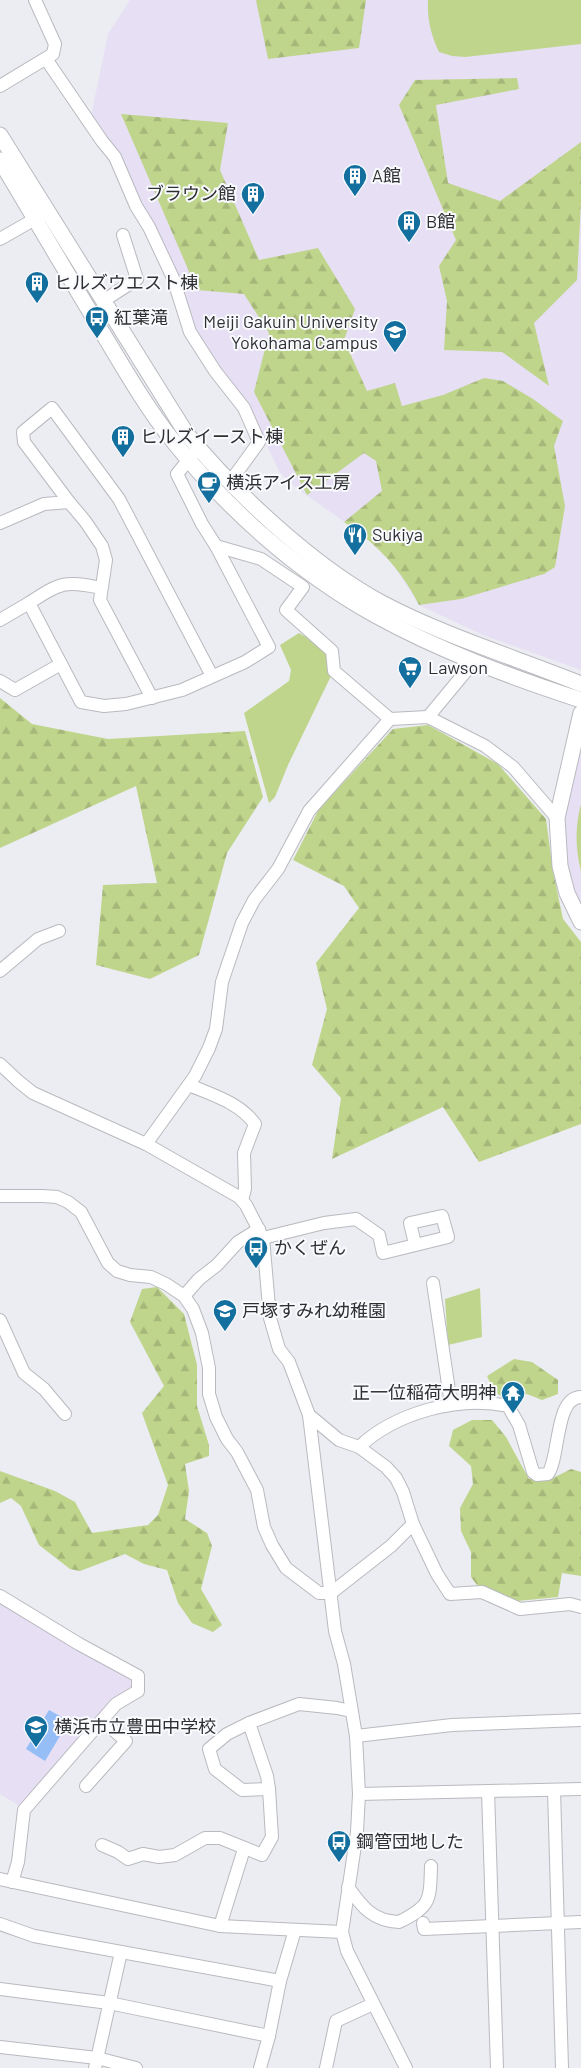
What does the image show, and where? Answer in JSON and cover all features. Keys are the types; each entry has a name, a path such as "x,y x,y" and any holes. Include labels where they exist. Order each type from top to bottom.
{"street":[{"path":"0,86 53,54 55,44 35,0"},
{"path":"46,59 115,157 136,206 149,227 173,278 190,332 215,371 244,408 259,442 230,482"},
{"path":"0,135 166,402 193,453 199,473 241,515 284,554 330,588 375,615 470,660 581,700"},
{"path":"0,160 150,408 172,440 193,453 230,482 293,539 337,574 379,601 435,628 581,684"},
{"path":"0,239 49,211"},
{"path":"103,301 137,279 123,236"},
{"path":"152,698 100,600 106,560 102,546 24,442 23,432 52,408 119,499 212,676"},
{"path":"29,603 81,702 104,706 152,698 182,690 245,662 269,647 177,474 193,453"},
{"path":"0,523 44,504 69,502"},
{"path":"216,546 261,559 303,587 286,610 332,651 334,671 390,719 428,717 485,746 513,767 557,818"},
{"path":"0,620 62,584 74,582 101,588"},
{"path":"428,717 467,670 470,660"},
{"path":"0,680 15,690 61,664"},
{"path":"581,714 557,818 560,866 568,893 581,922"},
{"path":"146,1144 189,1085 209,1048 216,1029 222,982 242,923 254,900 278,869 309,811 390,719"},
{"path":"0,970 25,947 38,939 59,931"},
{"path":"0,1064 33,1092 146,1144 213,1181 242,1200 261,1234 270,1318 279,1349 288,1362 309,1415 318,1506 335,1631 344,1664 356,1736 360,1794 357,1832 342,1932 347,1951 406,2068"},
{"path":"189,1085 230,1103 247,1113 256,1124 244,1152 245,1190 242,1200"},
{"path":"0,1196 57,1197 68,1202 81,1212 108,1263 118,1271 130,1275 151,1277 184,1296 193,1308 202,1332 209,1368 209,1394 216,1417 257,1490 264,1528 286,1568 319,1593 331,1593 391,1546 413,1524"},
{"path":"184,1296 238,1242 261,1234 356,1219 378,1235 383,1253 415,1244"},
{"path":"433,1283 451,1404"},
{"path":"0,1320 24,1373 44,1389 65,1414"},
{"path":"359,1447 372,1434 396,1420 451,1404 492,1402 508,1406 519,1425 533,1472 543,1476 548,1474 552,1466 562,1417 568,1401 581,1396"},
{"path":"309,1415 339,1440 359,1447 396,1478 403,1492 413,1524 437,1574 450,1594 482,1592 520,1608 570,1604 581,1607"},
{"path":"0,1596 79,1644 138,1676 138,1691 116,1704 24,1810 18,1862 6,1881 220,1926 342,1932"},
{"path":"269,1789 242,1790 215,1769 209,1749 227,1734 249,1723 299,1704 351,1711"},
{"path":"86,1786 126,1740 102,1720"},
{"path":"356,1736 452,1725 581,1720"},
{"path":"102,1845 128,1859 143,1854 159,1857 175,1855 205,1838 220,1838 262,1855 272,1837 269,1789 249,1723"},
{"path":"360,1794 581,1789"},
{"path":"554,1790 562,2068"},
{"path":"488,1791 497,2068"},
{"path":"220,1926 244,1849"},
{"path":"348,1887 363,1908 370,1914 378,1919 398,1922 421,1908 430,1897 431,1866"},
{"path":"423,1923 424,1929 581,1922"},
{"path":"0,1924 34,1936 280,1981"},
{"path":"260,2068 269,2036 280,1981 295,1930"},
{"path":"96,2063 121,1952"},
{"path":"0,1989 109,2003 269,2036"},
{"path":"326,2068 336,2021 373,2004"},
{"path":"0,2048 136,2068"}],"shaded area":[{"name":"Meiji Gakuin University Yokohama Campus","path":"130,0 581,0 581,670 483,635 419,605 390,560 363,535 295,487 280,473 247,404 223,374 196,332 90,121 108,34"},
{"path":"581,739 581,911 571,890 565,858 563,822"},
{"name":"横浜市立豊田中学校","path":"0,1600 132,1679 132,1689 20,1806 0,1794"}],"green space":[{"path":"256,0 366,0 359,48 268,59"},
{"path":"428,0 581,0 581,44 465,57 452,56 439,52 436,46 429,20"},
{"path":"517,78 519,89 436,105 448,183 500,201 581,142 581,202 577,280 534,323 549,386 502,352 444,350 447,301 439,266 456,240 399,105 415,80"},
{"path":"121,114 228,123 220,170 259,260 318,248 355,309 344,340 367,391 395,383 402,406 443,395 484,378 503,381 533,399 563,421 554,446 565,506 555,567 544,574 461,599 419,605 405,580 387,558 367,539 344,522 382,491 376,461 364,453 307,495 254,392 269,333 244,294 197,290"},
{"path":"299,633 317,643 329,653 331,676 288,765 275,797 269,803 244,713 289,681 291,670 280,645"},
{"path":"0,698 32,724 108,739 245,731 263,797 227,853 199,955 150,979 96,965 103,885 157,883 136,786 0,848"},
{"path":"428,725 498,764 546,819 553,871 563,919 581,942 581,1124 479,1162 443,1107 332,1159 341,1098 312,1065 327,1009 316,963 359,908 344,886 293,860 319,809 393,729"},
{"path":"581,804 581,871 576,838"},
{"path":"157,1287 184,1314 197,1365 197,1406 209,1445 209,1456 185,1464 189,1491 185,1519 207,1533 212,1546 201,1589 222,1625 213,1632 192,1623 178,1603 167,1570 144,1564 125,1554 80,1571 70,1569 39,1545 21,1506 11,1498 0,1503 0,1471 55,1491 75,1502 92,1533 148,1525 158,1515 168,1485 142,1413 164,1386 130,1322 142,1289"},
{"path":"480,1288 482,1337 448,1345 445,1299"},
{"path":"514,1359 532,1362 558,1380 558,1394 542,1400 527,1394 510,1401 494,1392 487,1376"},
{"path":"472,1420 492,1420 506,1437 529,1479 551,1479 571,1469 581,1472 581,1576 562,1573 558,1597 518,1601 477,1585 471,1577 471,1552 461,1531 460,1508 473,1484 471,1466 449,1446 453,1430"}],"water":[{"path":"49,1710 69,1721 45,1761 26,1749"}],"place":[{"name":"A館","path":"355,197"},
{"name":"ブラウン館","path":"253,215"},
{"name":"B館","path":"409,243"},
{"name":"ヒルズウエスト棟","path":"37,304"},
{"name":"紅葉滝","path":"97,339"},
{"name":"Meiji Gakuin University Yokohama Campus","path":"395,353"},
{"name":"ヒルズイースト棟","path":"123,458"},
{"name":"横浜アイス工房","path":"209,504"},
{"name":"Sukiya","path":"355,556"},
{"name":"Lawson","path":"410,689"},
{"name":"かくぜん","path":"256,1269"},
{"name":"戸塚すみれ幼稚園","path":"225,1332"},
{"name":"正一位稲荷大明神","path":"513,1414"},
{"name":"横浜市立豊田中学校","path":"36,1748"},
{"name":"鋼管団地した","path":"339,1863"}]}
